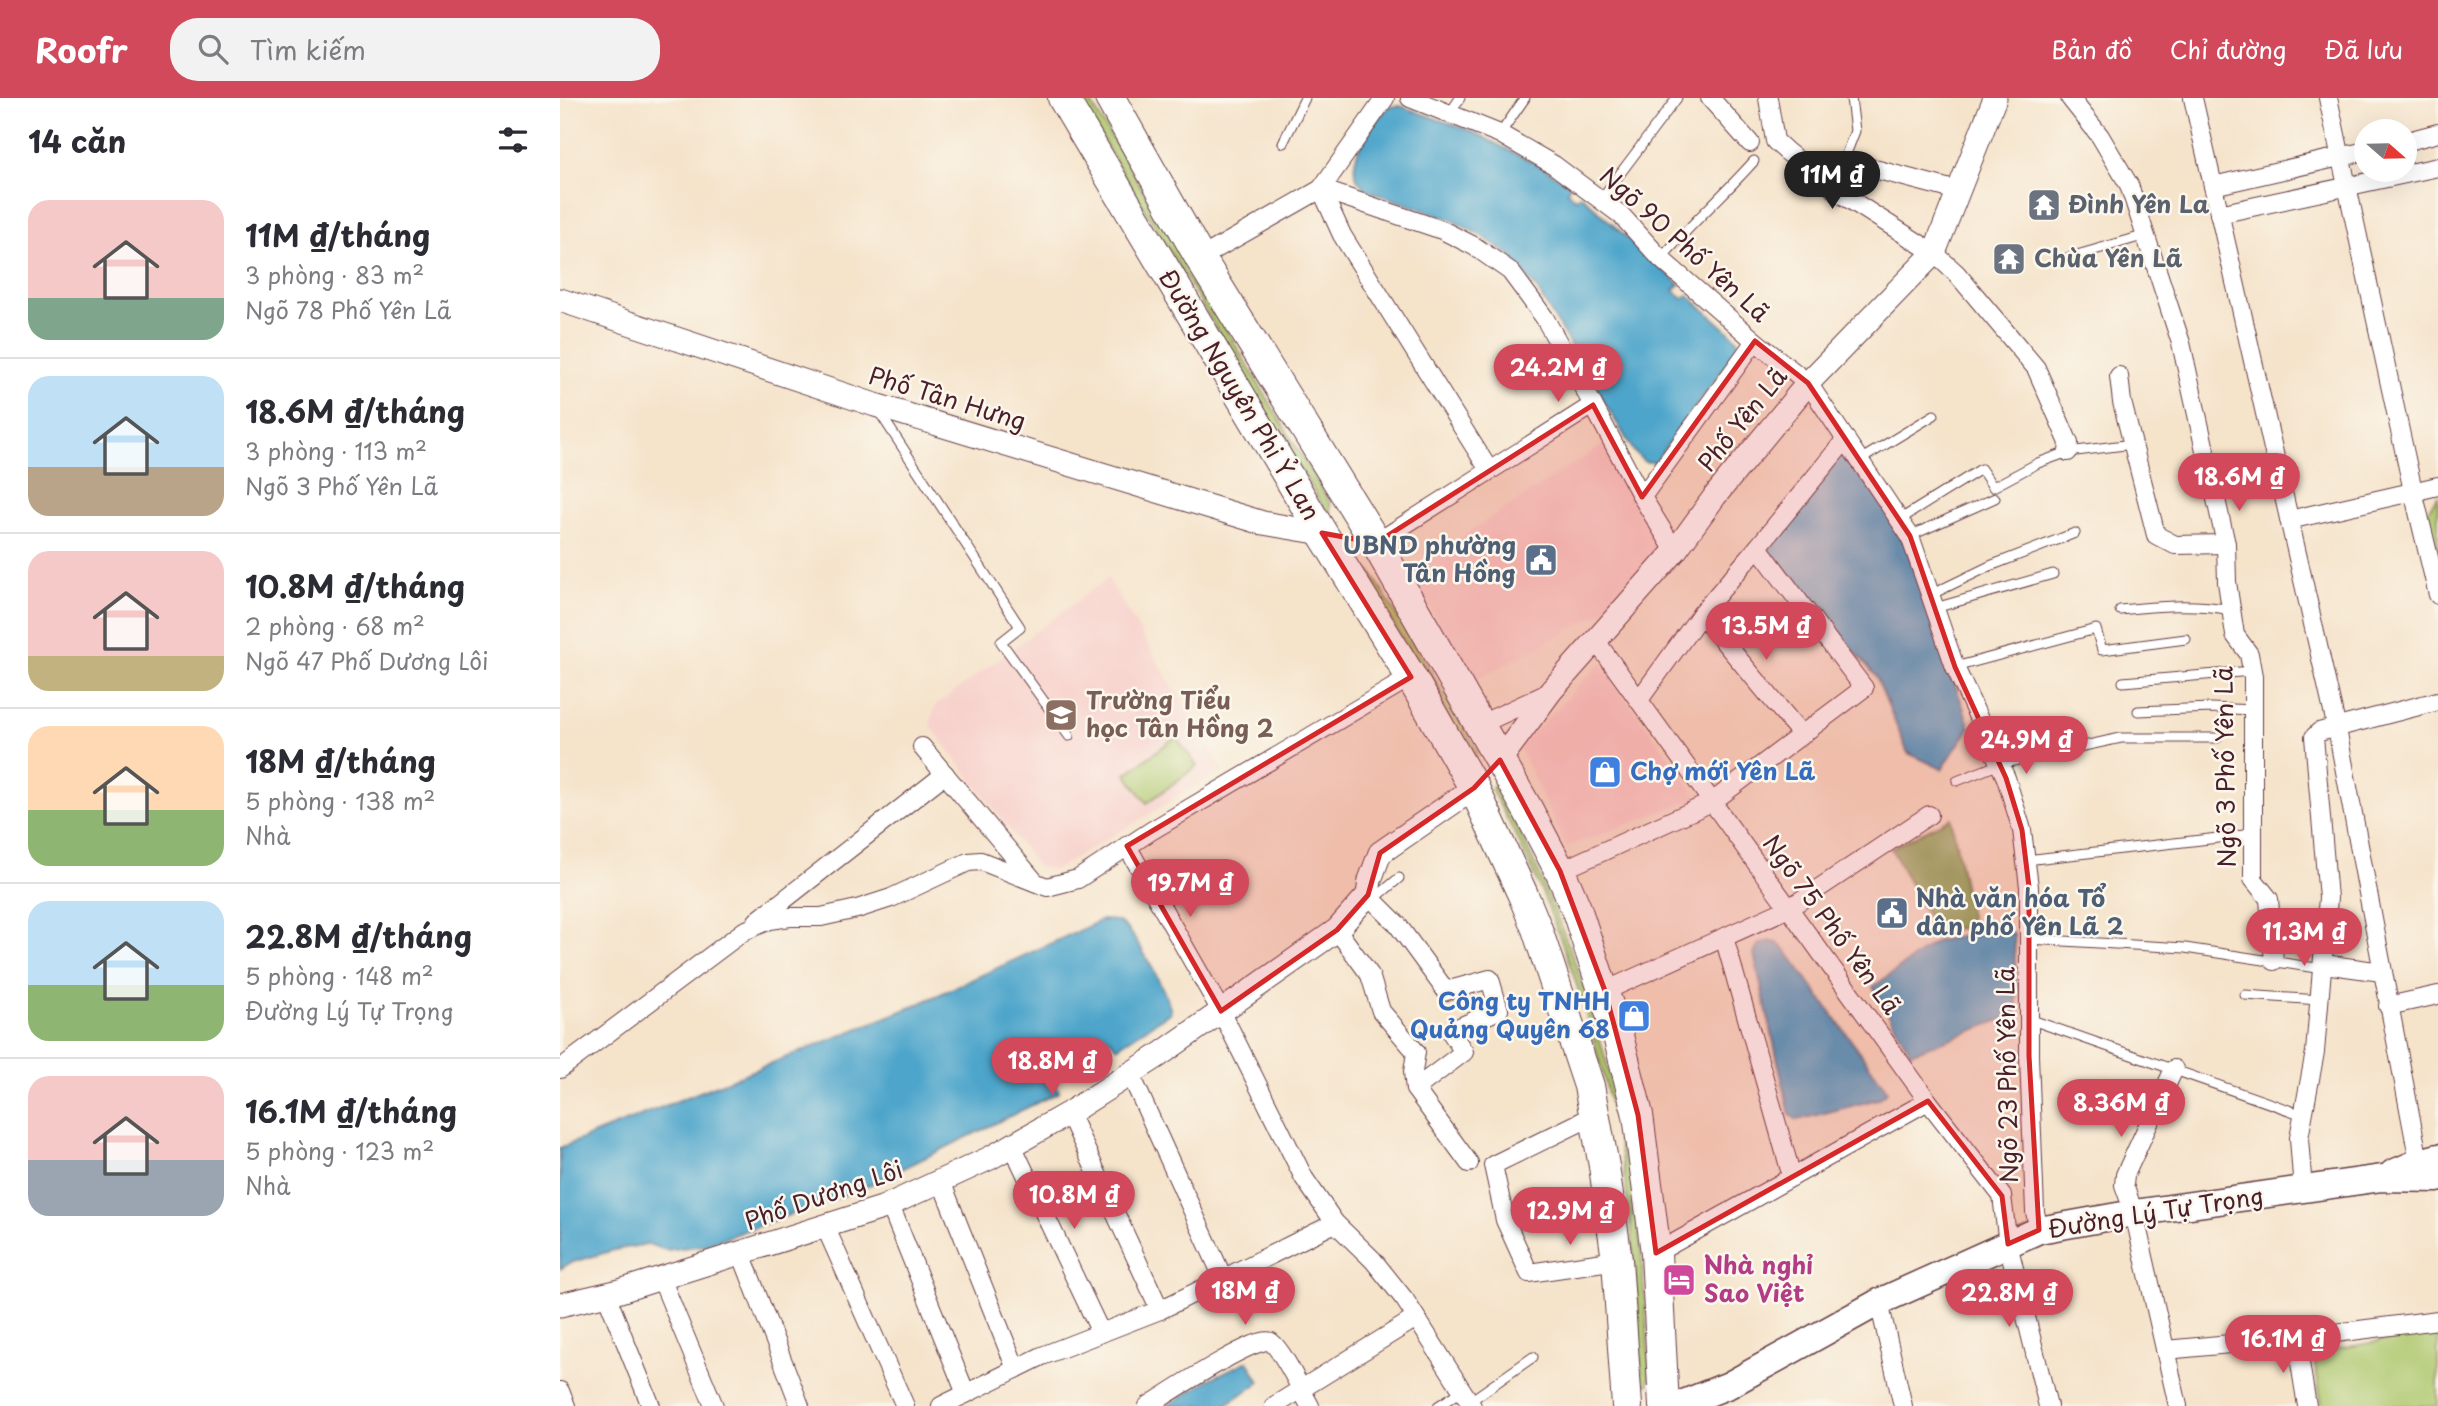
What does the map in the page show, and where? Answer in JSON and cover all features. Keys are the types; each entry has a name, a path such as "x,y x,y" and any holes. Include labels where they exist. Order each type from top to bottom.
{"main road":[{"name":"Đường Nguyên Phi Ỷ Lan","path":"1063,98 1322,533 1411,677 1474,788 1537,929 1589,1086 1595,1115 1621,1302 1627,1406"},
{"name":"Đường Nguyên Phi Ỷ Lan","path":"1110,98 1200,258 1376,542 1481,724 1560,871 1576,908 1605,991 1638,1115 1656,1253 1664,1406"},
{"path":"1322,533 1376,542"},
{"path":"1474,788 1500,760"},
{"name":"Đường Lý Tự Trọng","path":"1676,1406 1729,1385 1880,1302 2039,1230 2134,1213 2382,1178 2432,1166"}],"street":[{"path":"1200,258 1321,189 1385,98"},
{"name":"Ngõ 90 Phố Yên Lã","path":"1410,98 1455,106 1554,165 1620,215 1661,259 1808,383"},
{"path":"1710,98 1752,152"},
{"path":"1768,98 1775,141 1833,188 1934,253 1957,274 2036,368 2070,443 2068,452"},
{"name":"Phố Yên Lã","path":"1500,760 1551,691 1675,551 1715,496 1808,383 1934,253 1995,98"},
{"name":"Ngõ 3 Phố Yên Lã","path":"2070,98 2099,135 2129,185 2181,343 2226,544 2227,582 2235,635 2249,654 2252,670 2253,879 2269,899 2274,961"},
{"path":"2193,98 2337,729 2388,1006 2432,1166"},
{"path":"2328,98 2438,595"},
{"path":"2417,139 2438,134"},
{"path":"2213,186 2354,154"},
{"path":"1859,165 1958,191"},
{"path":"2219,214 2438,167"},
{"path":"1321,189 1442,230 1474,246 1510,271 1544,317 1642,497 1675,551"},
{"path":"1321,189 1342,234 1489,470"},
{"name":"Phố Tân Hưng","path":"560,300 876,405 1263,523 1322,533"},
{"path":"1642,497 1755,341"},
{"path":"2119,376 2122,402 2156,535 2175,545 2226,544"},
{"name":"Ngõ 23 Phố Yên Lã","path":"1808,383 1910,536 1955,667 2006,778 2022,830 2029,887 2029,1019 2035,1212 2039,1230"},
{"path":"1376,542 1593,405"},
{"path":"1639,700 1701,614 1846,439"},
{"path":"2289,520 2438,486"},
{"path":"1560,871 1712,802 1864,688 1758,547"},
{"path":"1701,614 1801,734"},
{"name":"Ngõ 75 Phố Yên Lã","path":"1596,641 1928,1101 2003,1196 2008,1244 2048,1406"},
{"path":"744,931 770,920 821,917 857,909 891,898 968,862 981,861 1038,884 1057,886 1078,879 1127,846 1411,677"},
{"path":"1481,724 1551,691"},
{"path":"2303,1190 2299,1138 2315,1052 2328,898 2313,741 2319,732 2438,701"},
{"path":"922,747 1038,884"},
{"path":"560,1069 744,931 945,774"},
{"name":"Phố Dương Lôi","path":"560,1305 661,1278 890,1205 1012,1145 1069,1113 1221,1012 1337,930 1370,898 1370,880 1380,853 1474,788"},
{"path":"1605,991 1788,908 1928,815"},
{"path":"1127,846 1221,1012 1304,1178 1335,1223 1373,1260 1416,1318 1468,1400"},
{"path":"1370,898 1397,924 1446,991 1490,979 1499,1010 1450,1031 1464,1052 1415,1089"},
{"path":"1337,930 1370,975 1381,1011 1416,1052 1413,1072 1415,1089 1469,1163"},
{"path":"1724,937 1792,1177"},
{"path":"2323,967 2382,972"},
{"path":"2388,1006 2438,995"},
{"path":"2174,1069 2125,1175 2124,1185 2134,1213 2178,1406"},
{"path":"1130,1073 1224,1280"},
{"path":"1656,1253 1928,1101"},
{"path":"1069,1113 1160,1310"},
{"path":"1595,1115 1493,1165 1506,1220 1529,1273 1616,1260"},
{"path":"1012,1145 1101,1333"},
{"path":"941,1181 1016,1369"},
{"path":"890,1205 966,1394"},
{"path":"941,1406 1042,1356 1160,1310 1335,1223"},
{"path":"825,1226 905,1406"},
{"path":"741,1253 800,1406"},
{"path":"661,1278 713,1406"},
{"path":"606,1294 651,1406"},
{"path":"1880,1302 1903,1406"},
{"path":"1274,1406 1416,1318"},
{"path":"2165,1350 2297,1338 2438,1320"},
{"path":"2297,1338 2308,1406"},
{"path":"1148,1406 1236,1353 1266,1340 1270,1341 1284,1359 1310,1406"},
{"path":"560,1391 566,1406"}],"lane":[{"path":"1283,143 1305,98"},
{"path":"1500,134 1525,98"},
{"path":"1601,199 1676,98"},
{"path":"1833,188 1855,131 1851,98"},
{"path":"1661,259 1692,223 1723,196 1752,152"},
{"path":"2060,260 2146,235"},
{"path":"876,405 1020,627 1000,642 1069,736"},
{"path":"1860,460 1934,415"},
{"path":"1899,520 1981,469 1993,487 2038,463 2068,452 2133,444"},
{"path":"1910,536 1995,498"},
{"path":"1933,602 1990,566 2075,533"},
{"path":"1933,602 2053,574"},
{"path":"2120,610 2158,606 2211,606 2231,610"},
{"path":"1955,667 2096,629 2102,650 2186,639"},
{"path":"2123,682 2252,670"},
{"path":"2138,711 2211,708 2253,710"},
{"path":"1957,781 2000,764 2120,738 2217,738"},
{"path":"2026,860 2253,834"},
{"path":"1370,898 1399,878"},
{"path":"2029,939 2185,948 2323,967"},
{"path":"2245,995 2320,1000"},
{"path":"2029,1019 2303,1115"},
{"path":"1438,1406 1468,1400 1533,1357"}],"highlighted area":[{"path":"1755,341 1808,383 1910,536 1955,667 2006,778 2022,830 2029,887 2029,1056 2039,1230 2008,1244 2002,1196 1928,1101 1656,1253 1638,1115 1605,991 1560,871 1500,760 1474,788 1380,853 1368,895 1337,930 1221,1011 1127,846 1411,677 1322,533 1376,543 1593,405 1642,497"}],"shaded area":[{"name":"UBND phường Tân Hồng","path":"1606,443 1667,550 1606,610 1471,683 1410,570"},
{"name":"Trường Tiểu học Tân Hồng 2","path":"1108,578 1223,770 1055,870 1038,867 930,725 935,706"},
{"name":"Chợ mới Yên Lã","path":"1601,663 1698,798 1566,847 1519,747"}],"green space":[{"path":"1078,98 1088,98 1330,504 1330,511 1326,511"},
{"path":"2438,496 2438,566 2427,512"},
{"path":"1366,569 1371,572 1477,750 1476,756 1472,756 1363,573"},
{"path":"1176,737 1197,766 1147,803 1126,774"},
{"path":"1494,786 1498,788 1523,839 1566,940 1585,992 1615,1098 1639,1229 1650,1377 1648,1385 1642,1383 1636,1275 1627,1194 1603,1072 1556,926 1516,835 1493,793"},
{"path":"1951,818 1972,927 1935,931 1891,848"},
{"path":"2438,1331 2438,1406 2322,1406 2313,1353"}],"water":[{"path":"1400,106 1471,131 1542,167 1570,185 1567,191 1575,199 1581,195 1680,284 1674,290 1683,299 1688,295 1736,338 1736,351 1655,462 1645,462 1635,453 1536,288 1510,255 1452,220 1367,190 1359,182 1355,168 1356,158 1364,138 1389,107"},
{"path":"1840,454 1897,518 1970,727 1942,769 1908,753 1876,676 1768,551"},
{"path":"1102,920 1118,922 1133,936 1157,977 1171,1012 1117,1047 1109,1038 1100,1038 1051,1072 1059,1092 861,1189 705,1245 666,1250 648,1244 614,1250 570,1263 560,1269 560,1148 912,1007"},
{"path":"1973,933 2014,933 2017,1014 1911,1053 1873,987 1937,941"},
{"path":"1768,941 1777,943 1787,952 1887,1090 1885,1094 1878,1099 1798,1120 1790,1115 1754,954 1758,945"},
{"path":"1248,1361 1260,1382 1224,1406 1167,1406 1212,1378"}],"place":[{"name":"Đình Yên La","path":"2044,205"},
{"name":"Chùa Yên Lã","path":"2009,259"},
{"name":"UBND phường Tân Hồng","path":"1541,560"},
{"name":"Trường Tiểu học Tân Hồng 2","path":"1061,715"},
{"name":"Chợ mới Yên Lã","path":"1605,772"},
{"name":"Nhà văn hóa Tổ dân phố Yên Lã 2","path":"1892,913"},
{"name":"Công ty TNHH Quảng Quyên 68","path":"1634,1016"},
{"name":"Nhà nghỉ Sao Việt","path":"1679,1280"}]}
